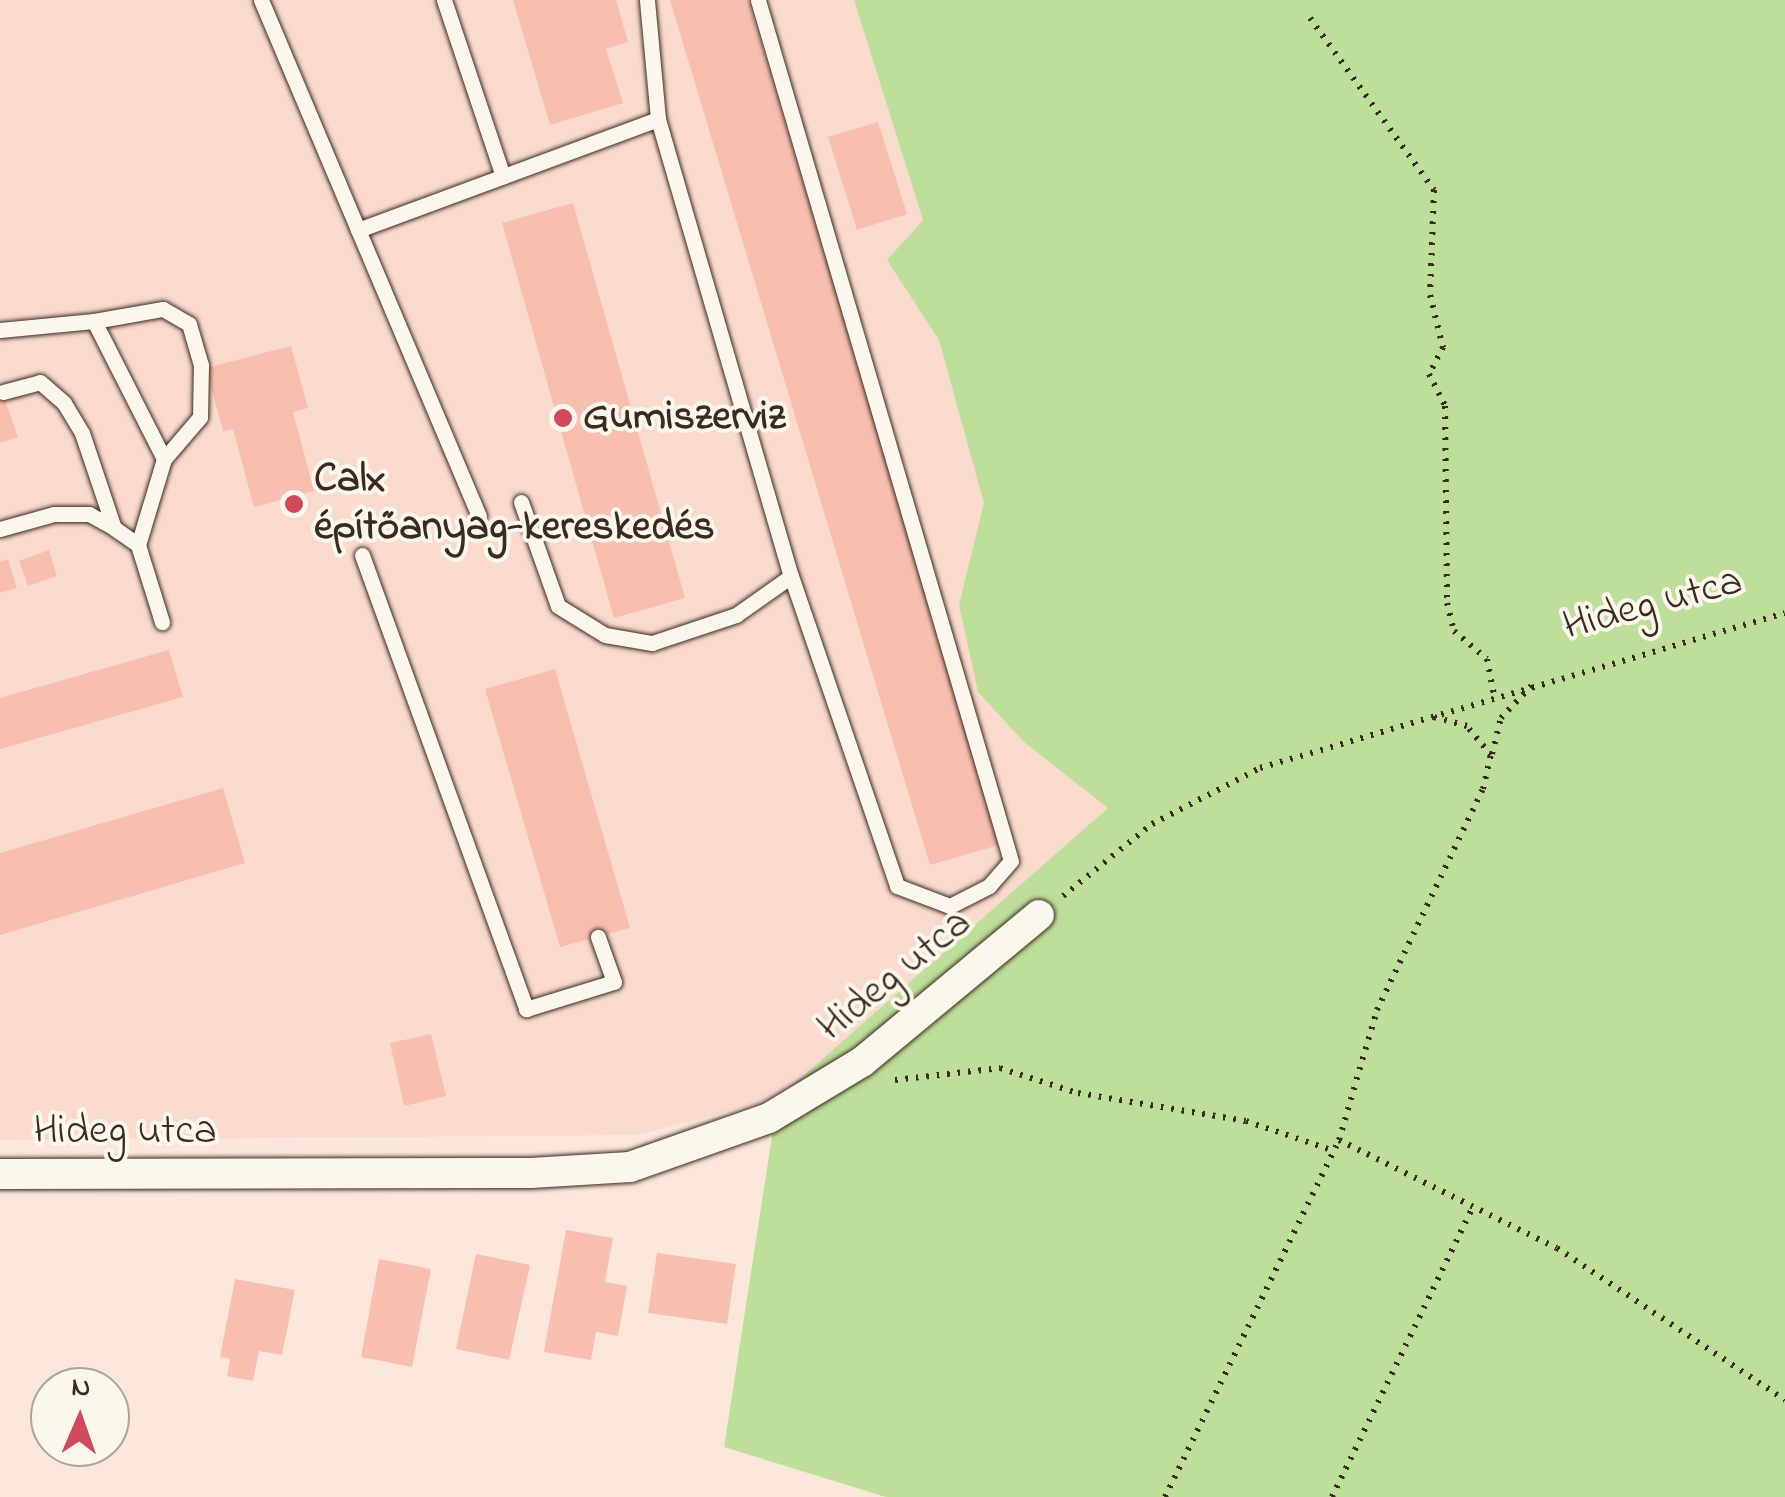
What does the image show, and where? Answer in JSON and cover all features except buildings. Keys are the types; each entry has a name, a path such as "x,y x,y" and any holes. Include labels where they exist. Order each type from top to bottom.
{"street":[{"name":"Hideg utca","path":"0,1174 531,1173 630,1166 709,1144 769,1118 862,1062 1039,915"}],"lane":[{"path":"261,0 479,516"},
{"path":"444,0 503,176"},
{"path":"647,0 658,118 791,576 897,886 950,906 988,886 1011,861 758,0"},
{"path":"358,230 658,118"},
{"path":"0,330 94,321 163,309 190,324 200,365 200,418 164,458 138,545 162,622"},
{"path":"94,321 164,458"},
{"path":"3,392 40,382 64,404 82,433 114,528"},
{"path":"520,502 558,606 605,635 652,642 736,616 791,576"},
{"path":"0,528 54,514 89,514 138,545"},
{"path":"362,555 526,1010 614,982 598,937"}],"path":[{"path":"1310,18 1434,190 1430,295 1443,347 1429,374 1445,406 1447,604 1454,631 1487,660 1494,696"},
{"name":"Hideg utca","path":"1039,915 1152,824 1260,768 1433,717 1534,682 1785,613"},
{"path":"1164,1497 1339,1140 1377,1010 1417,915 1464,836 1501,718 1534,682"},
{"path":"1433,717 1467,726 1491,755"},
{"path":"890,1080 1000,1068 1078,1092 1246,1121 1334,1151"},
{"path":"1339,1140 1557,1248 1785,1400"},
{"path":"1332,1497 1473,1207"}],"shaded area":[{"path":"0,0 854,0 1108,808 778,1098 638,1135 0,1140"}],"green space":[{"path":"854,0 1785,0 1785,1497 886,1497 724,1447 778,1098 1108,808 1024,742 978,692 959,605 984,503 939,340 887,260 923,220"}],"place":[{"name":"Gumiszerviz","path":"563,418"},
{"name":"Calx építőanyag-kereskedés","path":"294,504"}]}
